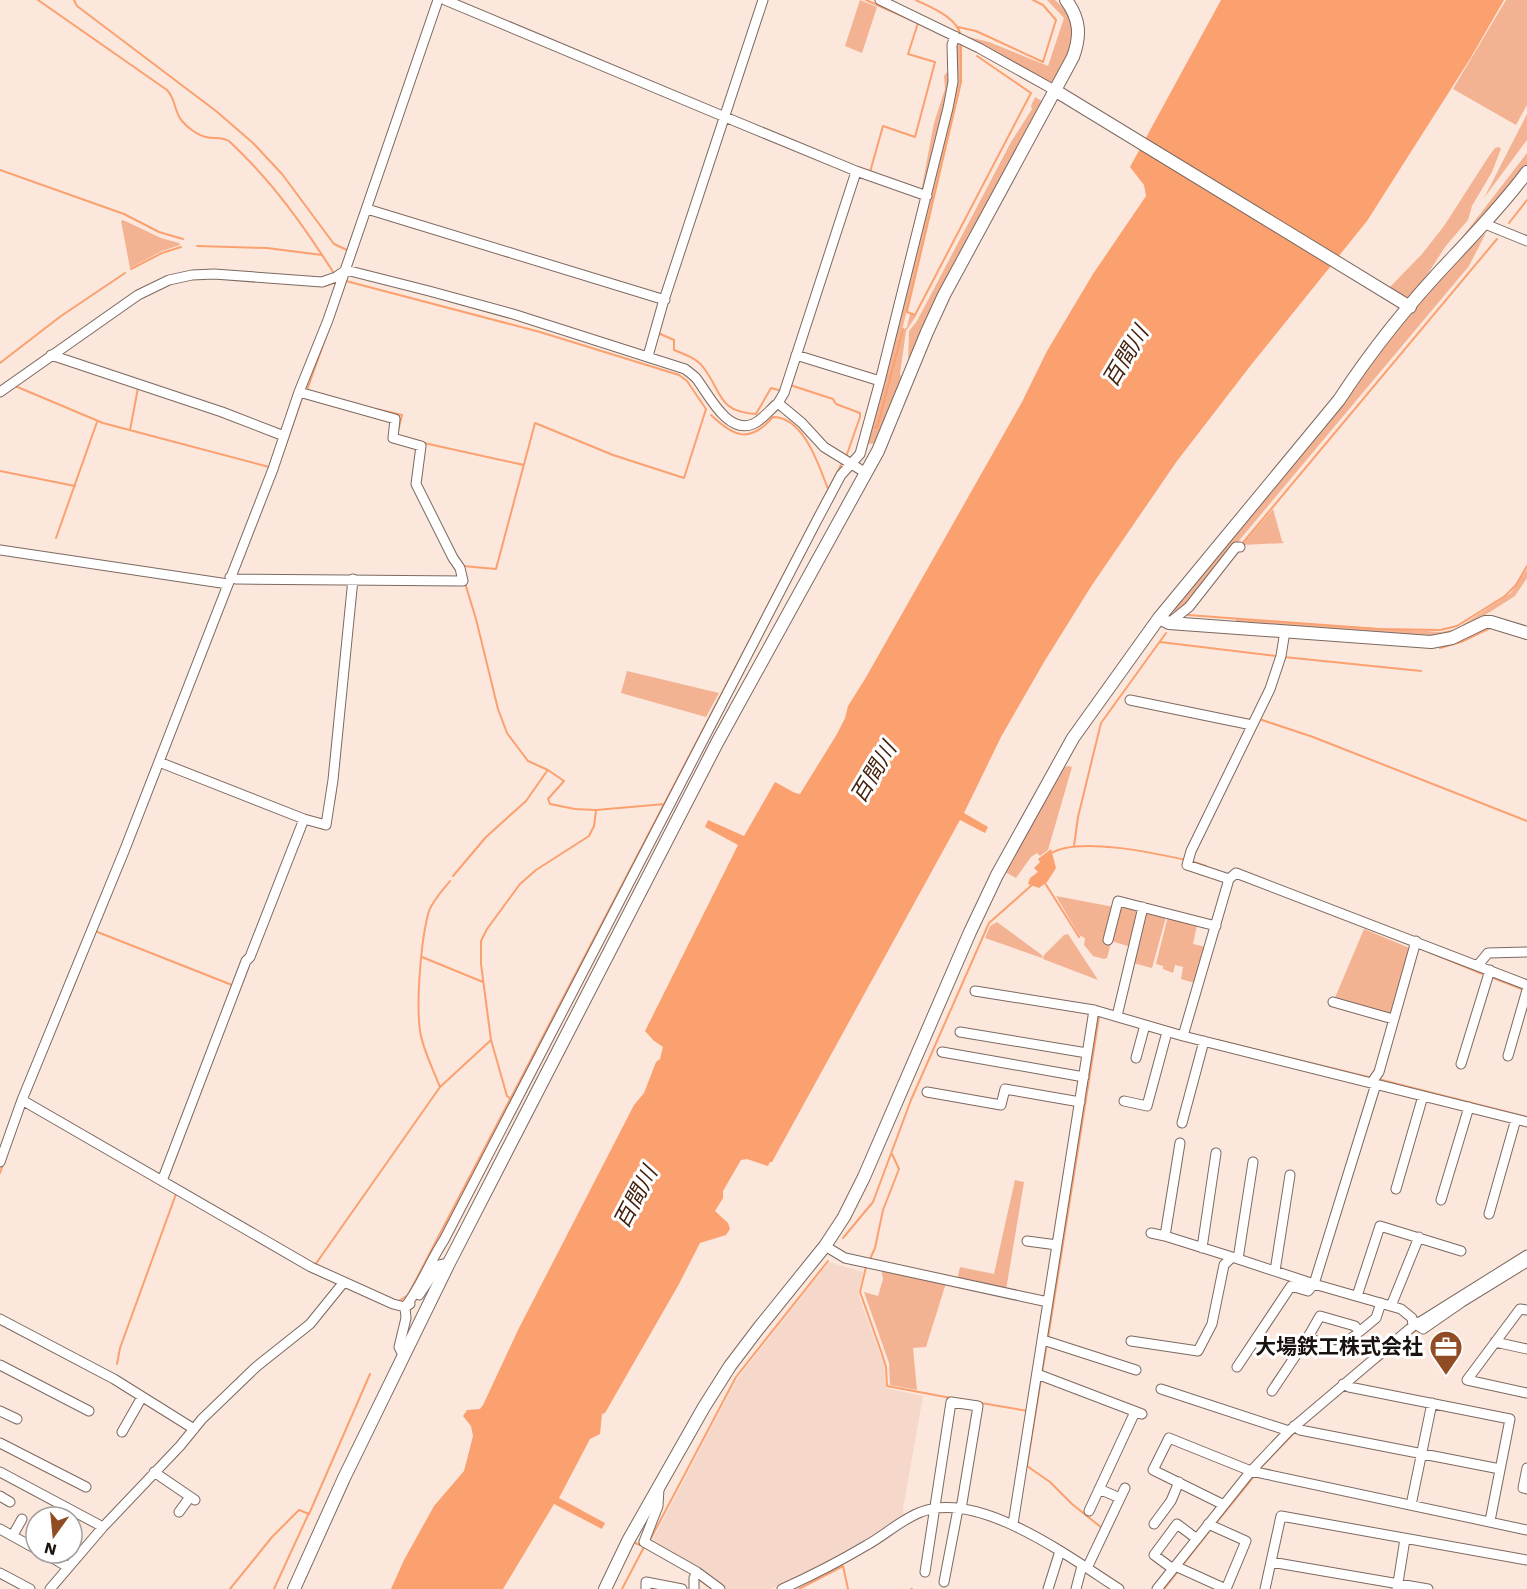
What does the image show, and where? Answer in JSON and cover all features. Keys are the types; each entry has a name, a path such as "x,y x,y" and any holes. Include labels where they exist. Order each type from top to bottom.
{"street":[{"path":"648,356 663,303 763,0"},
{"path":"880,0 959,38 1056,91 1405,303"},
{"path":"294,1589 403,1355 449,1263 718,741 878,451 944,296 1056,91 1078,43 1077,20 1066,0"},
{"path":"0,1162 10,1131 232,580 299,392 348,271 437,1 731,118 866,175 927,196"},
{"path":"399,1306 412,1298 433,1256 444,1240 814,524 841,475 860,454 927,196 953,82 952,45 959,38"},
{"path":"605,1589 628,1541 704,1407 730,1366 825,1246 844,1217 864,1177 913,1060 997,875 1073,738 1340,400 1405,303 1485,224 1527,172"},
{"path":"0,392 138,295 169,280 192,275 214,274 322,282 348,271 492,308 685,369 696,379 713,405 737,424 746,426 755,424 778,403 784,393 798,356 855,174"},
{"path":"369,210 663,303"},
{"path":"1485,224 1527,241"},
{"path":"53,356 222,412 284,436"},
{"path":"798,356 880,381"},
{"path":"0,550 232,580 463,581 460,568 416,484 421,446 393,438 395,419 299,392"},
{"path":"778,403 802,423 824,447 866,473"},
{"path":"1164,620 1190,607 1239,547"},
{"path":"159,762 304,819 326,825 330,807 353,579"},
{"path":"1164,620 1285,632 1431,642 1452,638 1485,622 1527,633"},
{"path":"1232,877 1187,865 1249,725 1272,683 1281,656 1285,632"},
{"path":"1130,700 1249,725"},
{"path":"162,1181 246,961 250,957 304,819"},
{"path":"1184,1034 1216,926 1232,877 1236,873 1415,945 1478,965 1489,974 1527,990 1508,1056"},
{"path":"1108,940 1118,901 1216,926"},
{"path":"1118,1014 1143,908"},
{"path":"1237,1367 1291,1286 1308,1291 1314,1284 1415,945"},
{"path":"1478,965 1488,953 1527,952"},
{"path":"1461,1064 1489,974"},
{"path":"975,991 1118,1014 1167,1032 1184,1034 1204,1041 1374,1081 1423,1096 1527,1122"},
{"path":"1333,1002 1393,1019"},
{"path":"1013,1524 1046,1340 1048,1302 1094,1010"},
{"path":"1136,1058 1145,1025"},
{"path":"960,1032 1087,1053"},
{"path":"1124,1101 1147,1106 1167,1032"},
{"path":"1182,1123 1204,1041"},
{"path":"942,1052 1084,1077"},
{"path":"927,1092 1001,1105 1005,1089 1080,1102"},
{"path":"1396,1189 1423,1096"},
{"path":"24,1101 311,1267 399,1306 406,1318 399,1347 403,1355"},
{"path":"1441,1200 1469,1107"},
{"path":"1488,1214 1516,1119"},
{"path":"0,1128 10,1131"},
{"path":"1165,1236 1180,1143"},
{"path":"1202,1248 1216,1153"},
{"path":"1131,1341 1198,1351 1212,1324 1224,1265 1235,1258 1253,1162"},
{"path":"1275,1271 1290,1175"},
{"path":"1358,1296 1380,1226 1461,1251"},
{"path":"1151,1233 1401,1309 1423,1329 1527,1262"},
{"path":"1391,1306 1419,1237"},
{"path":"1027,1241 1057,1245"},
{"path":"825,1246 845,1258 1048,1302"},
{"path":"1157,1589 1177,1568 1197,1539 1212,1526 1224,1505 1251,1471 1295,1429 1420,1322 1527,1256"},
{"path":"399,1306 415,1301 439,1265 449,1263"},
{"path":"50,1589 103,1527 156,1473 194,1429 256,1366 310,1324 344,1282"},
{"path":"1308,1336 1336,1351 1376,1318 1381,1303"},
{"path":"1527,1310 1520,1309 1467,1380 1527,1393"},
{"path":"1272,1391 1320,1316 1354,1326 1359,1332"},
{"path":"0,1319 112,1378 194,1429"},
{"path":"1046,1340 1136,1370"},
{"path":"1495,1342 1527,1349"},
{"path":"0,1365 89,1411"},
{"path":"1040,1375 1139,1413 1089,1511"},
{"path":"1346,1386 1510,1419 1490,1521"},
{"path":"1161,1389 1295,1429 1500,1469"},
{"path":"122,1432 142,1397"},
{"path":"925,1572 951,1402 978,1406 960,1509 944,1582"},
{"path":"1411,1505 1431,1403"},
{"path":"0,1411 17,1419"},
{"path":"1224,1505 1153,1470 1169,1438 1251,1471 1527,1530"},
{"path":"0,1443 86,1487"},
{"path":"1527,1468 1523,1488 1527,1489"},
{"path":"0,1472 103,1527"},
{"path":"156,1473 193,1499 179,1512"},
{"path":"1154,1524 1171,1502 1179,1482"},
{"path":"660,1486 658,1506 644,1542 720,1589"},
{"path":"1076,1589 1084,1567 1125,1488"},
{"path":"1099,1489 1120,1498"},
{"path":"0,1496 10,1502"},
{"path":"782,1589 804,1580 868,1545 919,1512 934,1508 960,1509 1013,1524 1119,1589"},
{"path":"1265,1589 1281,1516 1527,1560"},
{"path":"13,1536 22,1519"},
{"path":"1197,1539 1178,1524 1154,1555 1177,1568 1226,1589 1246,1541 1212,1526"},
{"path":"0,1529 24,1542"},
{"path":"1397,1586 1405,1539"},
{"path":"1048,1589 1060,1551"},
{"path":"1271,1562 1397,1586 1428,1589"},
{"path":"0,1573 30,1589"},
{"path":"694,1589 695,1575"},
{"path":"646,1589 646,1582 682,1589"}],"shaded area":[{"path":"860,0 877,7 862,53 845,46"},
{"path":"1047,0 1055,0 1063,8 1073,30 1071,46 1064,64 1058,77 1051,83 969,37 989,42 1048,66 1064,18"},
{"path":"1506,0 1527,0 1527,105 1516,125 1453,89"},
{"path":"956,44 960,45 960,82 877,429 903,330 907,327 910,314 916,316 906,331 900,374 902,380 878,443 869,444 867,439 930,192"},
{"path":"947,72 951,78 925,190 921,192 934,123 945,89 944,76"},
{"path":"1035,97 1045,103 908,362 909,331 917,321 1011,142 1032,109"},
{"path":"1527,114 1527,140 1484,198"},
{"path":"1495,148 1501,149 1492,172 1472,206 1468,220 1445,247 1412,298 1405,299 1389,288 1422,254 1444,226 1489,156"},
{"path":"1527,153 1527,165 1507,193 1457,244"},
{"path":"121,221 180,245 162,251 130,268"},
{"path":"1486,233 1469,266 1242,537 1190,603 1174,615 1174,607 1350,392 1399,326 1462,256"},
{"path":"1273,509 1284,543 1242,545"},
{"path":"1527,569 1527,578 1515,596 1468,626 1445,635 1428,636 1236,623 1236,619 1441,632 1456,629 1511,593"},
{"path":"627,671 719,693 706,717 621,693"},
{"path":"1072,767 1048,850 1040,856 1037,853 1031,857 1016,878 1005,872 1061,768"},
{"path":"1056,896 1114,907 1111,943 1107,958 1093,956 1084,945 1085,938 1079,935"},
{"path":"1121,905 1139,910 1131,947 1111,941"},
{"path":"1147,911 1166,917 1152,968 1133,963"},
{"path":"1168,916 1197,925 1193,944 1206,947 1195,983 1181,979 1183,967 1175,965 1173,973 1156,964"},
{"path":"997,922 1043,956 1042,958 985,938 990,926"},
{"path":"1364,929 1412,949 1392,1017 1334,1000"},
{"path":"1068,934 1098,980 1043,959 1044,955 1064,935"},
{"path":"1015,1180 1024,1182 1006,1290 957,1280 960,1267 994,1274"},
{"path":"829,1262 863,1272 858,1294 884,1364 886,1388 923,1396 903,1509 904,1517 834,1559 771,1589 726,1589 705,1571 651,1543 737,1379"},
{"path":"881,1268 946,1283 926,1347 913,1348 917,1390 890,1385 889,1363 864,1292 878,1296 883,1279"}],"water":[{"name":"百間川","path":"1221,0 1504,0 1470,59 1367,221 1177,461 1092,585 1001,737 964,813 988,827 985,833 960,820 772,1162 768,1166 747,1159 741,1160 723,1191 723,1198 715,1211 728,1223 730,1229 726,1235 700,1243 679,1284 605,1413 602,1414 600,1434 590,1439 559,1498 605,1523 602,1529 554,1504 503,1589 391,1589 434,1506 464,1471 473,1436 471,1426 463,1416 467,1410 480,1409 483,1405 519,1328 634,1105 644,1093 656,1062 660,1059 663,1047 645,1031 738,845 705,827 708,820 744,836 775,782 800,794 837,734 848,706 1022,402 1047,351 1093,274 1146,196 1144,185 1130,167"},
{"path":"1051,849 1056,868 1047,882 1039,888 1028,884 1030,878 1038,872 1034,868 1040,862 1038,859"}],"waterway":[{"path":"38,0 167,90 179,117 192,131 206,137 229,141 245,156 286,205 335,275"},
{"path":"74,0 77,6 216,111 253,143 282,174 334,244 347,250"},
{"path":"866,0 918,23 908,54 935,62 915,137 883,126 870,172"},
{"path":"916,0 949,18 955,23 961,36"},
{"path":"958,27 976,31 1043,62 1056,20 1043,5 1033,0"},
{"path":"907,311 961,82 961,41"},
{"path":"907,312 915,315 1031,93 977,56"},
{"path":"0,170 124,214 159,232 183,239"},
{"path":"1509,223 1527,200"},
{"path":"1241,545 1497,239"},
{"path":"197,246 267,248 322,255"},
{"path":"131,269 162,253 181,247"},
{"path":"0,363 61,316 125,273"},
{"path":"307,390 346,281 540,332 679,375 687,381 706,409 684,478 613,455 535,423 496,569 463,566"},
{"path":"324,286 337,282"},
{"path":"875,427 877,428 903,329"},
{"path":"658,333 674,340 674,350 700,364 722,399 734,409 756,414 771,388 782,391"},
{"path":"790,385 833,399 836,404 860,413 846,457"},
{"path":"15,386 103,423 269,467"},
{"path":"130,430 138,388"},
{"path":"283,453 302,398"},
{"path":"376,409 402,415 398,431"},
{"path":"711,415 728,429 742,434 757,431 773,417 784,419 793,425 809,444 828,489"},
{"path":"56,538 97,422"},
{"path":"424,443 524,465"},
{"path":"399,1301 408,1295 841,465"},
{"path":"0,471 75,486"},
{"path":"1188,615 1378,629 1440,630 1457,626 1505,596 1516,585 1527,566"},
{"path":"465,583 498,709 507,733 528,761 548,770 564,781 548,799 550,804 596,810 665,804"},
{"path":"1440,648 1461,642 1490,628"},
{"path":"1074,846 1078,817 1101,723 1166,633"},
{"path":"1160,642 1276,656"},
{"path":"1284,657 1421,671"},
{"path":"1259,719 1313,737 1527,821"},
{"path":"453,876 486,837 526,801 547,771"},
{"path":"334,802 336,790"},
{"path":"511,1099 507,1096 491,1040 481,964 481,941 487,929 520,884 536,870 589,836 594,826 596,811"},
{"path":"1050,854 1078,846 1096,846 1136,850 1186,860"},
{"path":"1191,861 1206,866"},
{"path":"440,1087 421,1038 419,987 429,911 450,881"},
{"path":"1045,883 1079,937"},
{"path":"843,1238 873,1202 911,1100 989,923 1033,884"},
{"path":"95,931 232,985"},
{"path":"1429,952 1485,975"},
{"path":"422,957 483,982"},
{"path":"1491,977 1524,990"},
{"path":"69,997 76,980"},
{"path":"1048,1338 1099,1017"},
{"path":"314,1264 440,1087 491,1040"},
{"path":"1217,1040 1372,1078"},
{"path":"1378,1079 1527,1117"},
{"path":"870,1259 875,1248 883,1210 899,1169 892,1154"},
{"path":"0,1173 3,1164"},
{"path":"117,1364 120,1348 176,1194"},
{"path":"649,1542 736,1377 828,1261"},
{"path":"866,1267 860,1292 886,1367 887,1386 951,1398"},
{"path":"1379,1361 1419,1328"},
{"path":"1042,1373 1047,1343"},
{"path":"230,1589 272,1537 299,1510 309,1514 370,1374"},
{"path":"1041,1379 1027,1466 1050,1482 1072,1504 1102,1528"},
{"path":"981,1403 1028,1411"},
{"path":"1261,1467 1297,1430"},
{"path":"1216,1523 1255,1475"},
{"path":"274,1589 308,1515"},
{"path":"1182,1566 1212,1528"},
{"path":"635,1543 643,1546"},
{"path":"622,1589 644,1547"},
{"path":"799,1589 843,1566 848,1589"},
{"path":"1164,1589 1179,1570"},
{"path":"697,1578 712,1589"}],"place":[{"name":"大場鉄工株式会社","path":"1446,1376"}]}
